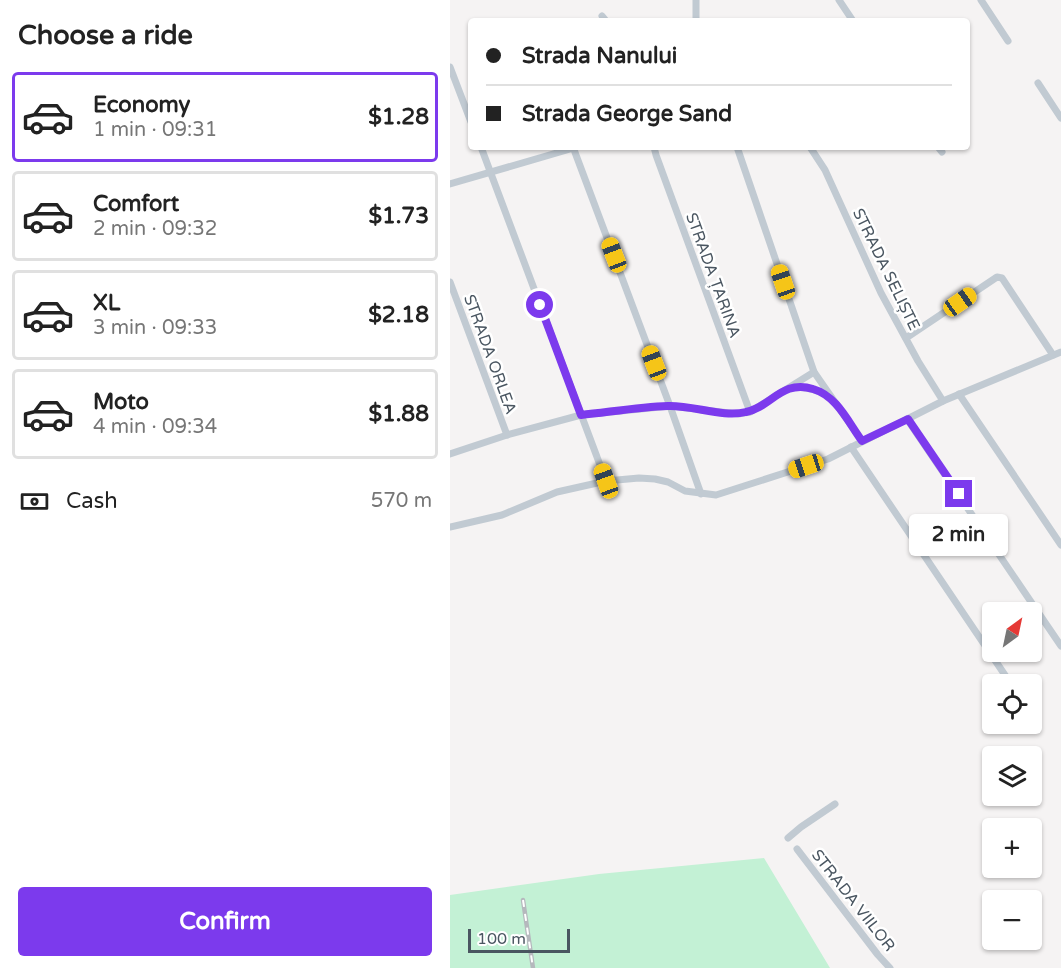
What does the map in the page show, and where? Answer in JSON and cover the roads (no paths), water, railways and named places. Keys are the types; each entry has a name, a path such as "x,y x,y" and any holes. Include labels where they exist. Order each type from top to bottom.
{"street":[{"path":"696,0 696,18"},
{"path":"839,0 851,18"},
{"path":"981,0 1008,41"},
{"path":"450,67 468,114"},
{"path":"1038,83 1061,118"},
{"path":"482,150 606,481"},
{"path":"450,184 565,150"},
{"path":"576,150 701,494"},
{"name":"STRADA ȚARINA","path":"655,150 750,412"},
{"path":"738,150 814,372 862,441"},
{"name":"STRADA SELIȘTE","path":"812,150 825,170 881,293 943,401"},
{"path":"906,338 997,277 1002,278 1053,355"},
{"name":"STRADA ORLEA","path":"450,282 507,435"},
{"path":"450,527 502,515 556,492 606,481 655,479 668,482 685,491 716,495 828,459 943,401 1061,352"},
{"path":"450,454 507,435 581,415 670,406 738,414 750,412 814,372"},
{"path":"789,388 813,389 833,400"},
{"path":"959,394 1061,545"},
{"path":"908,419 1061,646"},
{"path":"851,447 1004,674"},
{"path":"788,838 801,826 835,804"},
{"name":"STRADA VIILOR","path":"796,849 890,968"}],"railway":[{"path":"523,900 533,968"}]}
